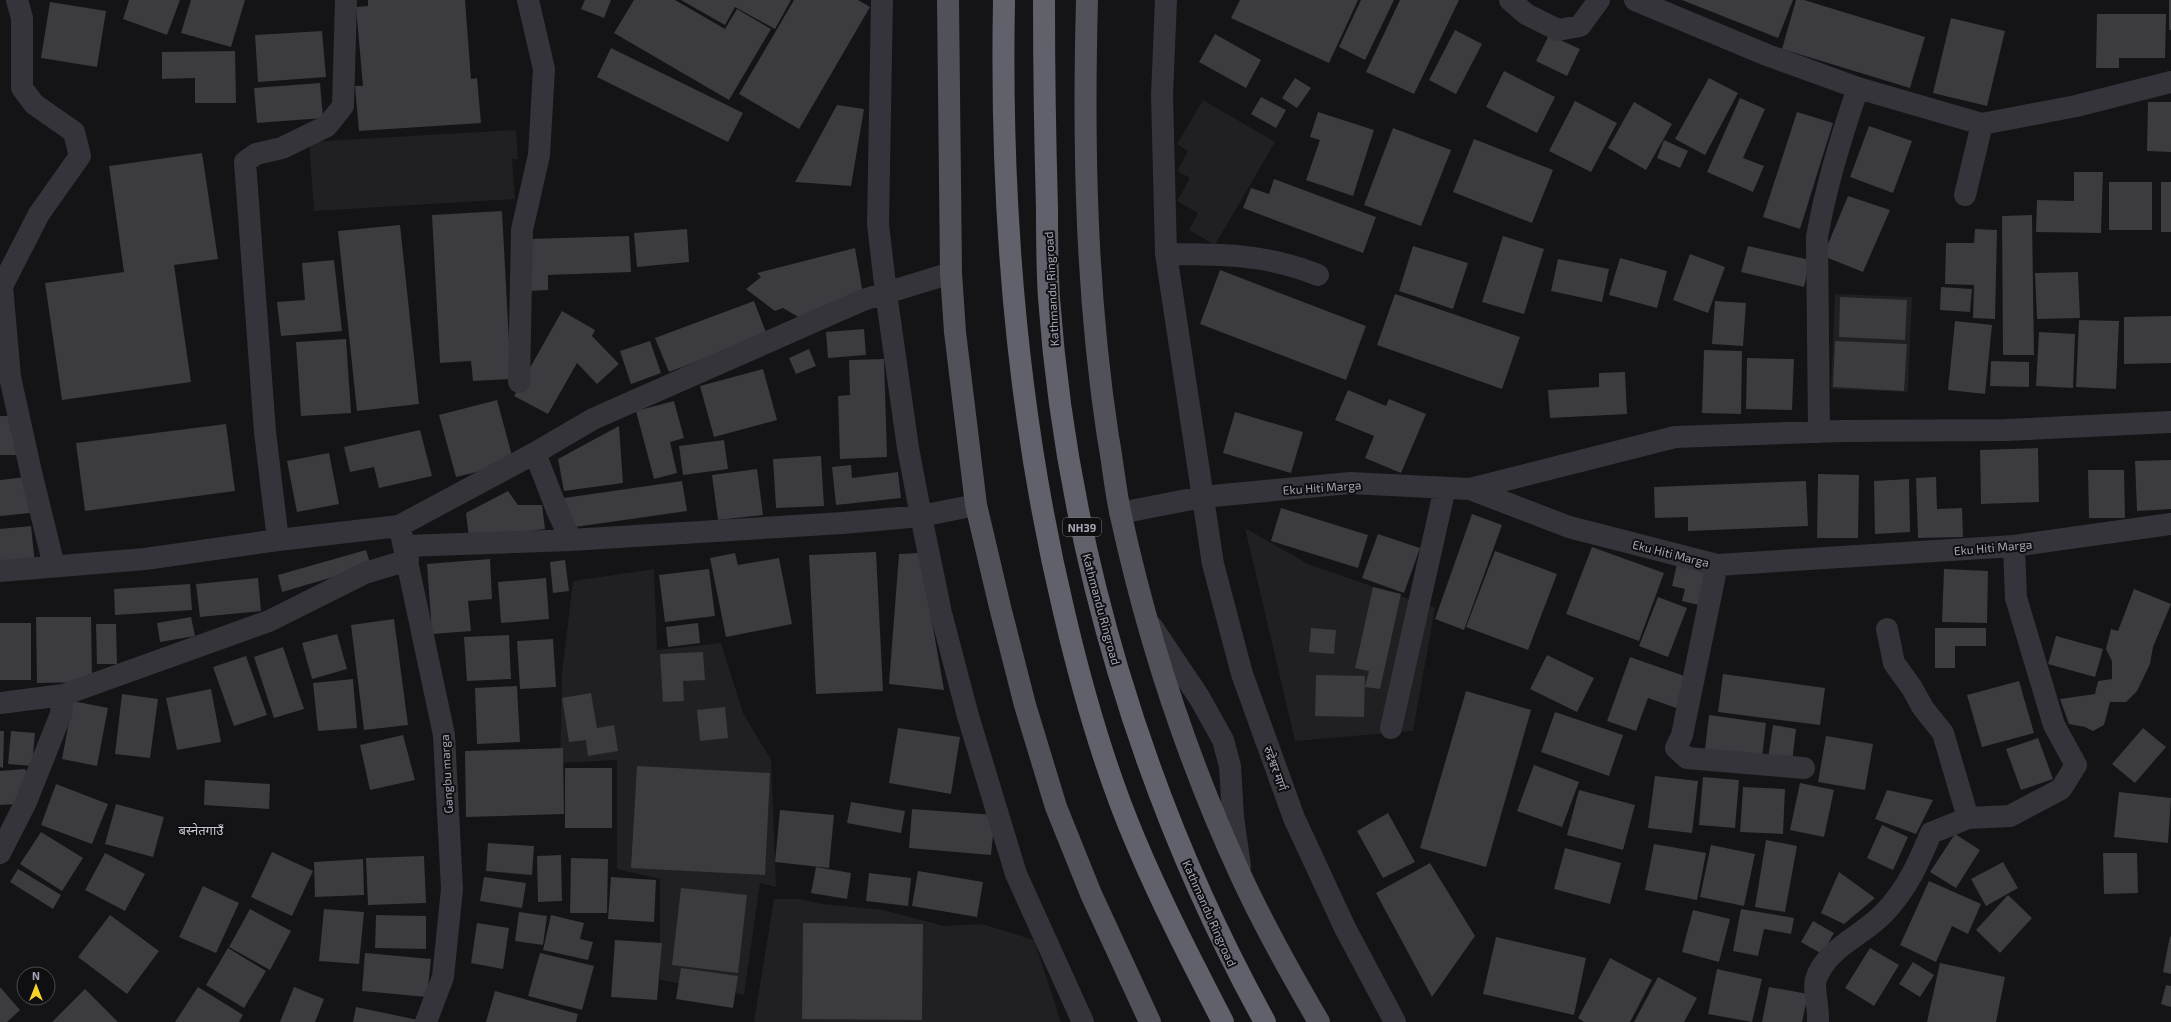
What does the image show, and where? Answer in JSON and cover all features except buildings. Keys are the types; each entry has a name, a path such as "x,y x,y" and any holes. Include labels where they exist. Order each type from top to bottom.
{"highway":[{"name":"NH39","path":"1004,0 1002,71 1004,159 1016,340 1030,442 1050,554 1089,706 1132,832 1186,951 1223,1022"},
{"name":"Kathmandu Ringroad","path":"1044,0 1049,297 1058,388 1086,550 1108,643 1175,835 1234,966 1265,1022"}],"main road":[{"path":"948,0 951,273 955,332 976,505 1023,697 1056,807 1091,894 1150,1022"},
{"path":"1087,0 1085,92 1087,208 1099,374 1120,513 1146,618 1196,766 1241,876 1286,964 1319,1022"}],"street":[{"path":"17,0 22,18 22,88 34,104 74,132 80,156 39,214 2,286 10,377 54,566"},
{"path":"278,540 265,432 245,162 256,154 282,148 328,126 343,106 346,0"},
{"path":"519,382 522,230 539,155 544,69 528,0"},
{"path":"882,0 878,224 886,293 908,448 921,516 943,620 968,716 1016,874 1083,1022"},
{"name":"रुद्रेश्वर मार्ग","path":"1166,0 1162,95 1166,254 1213,564 1242,674 1294,818 1345,928 1395,1022"},
{"path":"1510,0 1526,14 1558,30 1580,26 1599,0"},
{"path":"1635,0 1768,55 1858,88 1982,124 2076,106 2171,82"},
{"path":"1819,432 1817,237 1822,206 1840,140 1858,88"},
{"path":"1965,195 1982,124"},
{"path":"1166,254 1236,254 1296,266 1318,275"},
{"path":"0,703 63,695 269,621 365,574 404,544 535,453 593,419 773,341 863,300 951,273"},
{"path":"1470,489 1676,437 1819,432 2006,430 2171,422"},
{"path":"535,453 557,510 571,540"},
{"name":"Eku Hiti Marga","path":"1120,513 1202,497 1350,483 1470,489 1569,527 1717,565 2014,546 2171,524"},
{"path":"1391,728 1445,488"},
{"path":"0,571 145,559 278,540 404,544 571,540 843,523 921,516 976,505"},
{"name":"Gangbu marga","path":"404,544 444,735 452,889 443,977 426,1022"},
{"path":"1818,1022 1819,1012 1815,980 1834,951 1866,930 1886,912 1914,874 1931,833 1968,818 2010,816 2061,789 2076,765 2054,725 2016,598 2014,546"},
{"path":"1717,565 1682,735 1676,748 1687,758 1804,768"},
{"path":"1146,618 1179,670 1199,697 1223,740 1230,766 1233,817 1241,876"},
{"path":"1887,629 1894,663 1912,688 1923,708 1943,732 1968,818"},
{"path":"0,853 26,802 61,714 63,695"}],"shaded area":[{"path":"1203,100 1275,142 1215,245 1189,230 1198,213 1177,201 1190,178 1177,171 1188,151 1177,144"},
{"path":"516,130 518,159 512,159 515,199 314,211 309,142"},
{"path":"1835,294 1912,297 1908,392 1831,389"},
{"path":"1245,528 1308,564 1435,608 1413,731 1295,741"},
{"path":"654,569 657,650 721,643 743,713 771,760 776,887 760,883 744,995 660,980 660,879 617,869 617,760 560,763 562,673 573,581"},
{"path":"774,899 800,899 823,904 883,910 944,926 982,924 1034,940 1061,1022 754,1022"}],"district":[{"name":"बस्नेतगाउँ","path":"201,830"}]}
